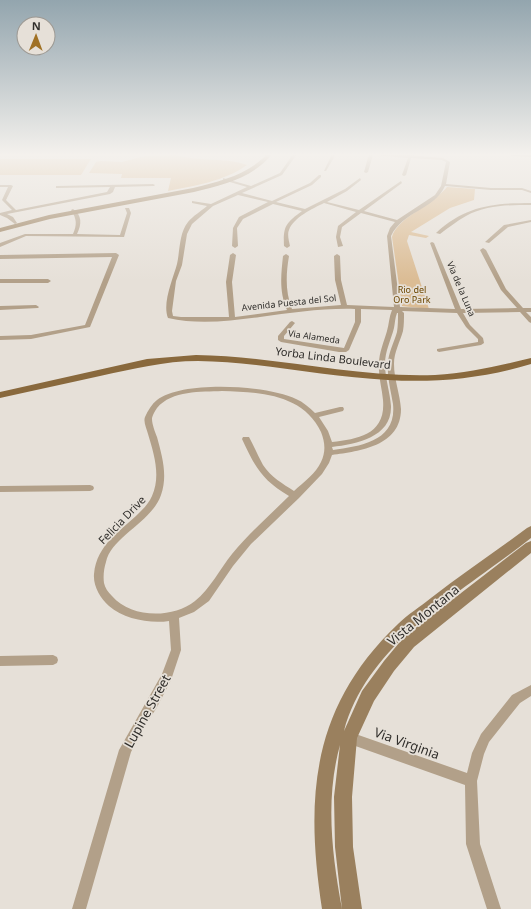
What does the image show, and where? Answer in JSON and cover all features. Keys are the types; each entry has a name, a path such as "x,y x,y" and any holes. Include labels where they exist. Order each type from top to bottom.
{"main road":[{"path":"0,227 147,196"},
{"path":"0,230 16,224"},
{"name":"Yorba Linda Boulevard","path":"0,395 131,366 142,362 199,360 388,380 440,383 496,377 531,368"},
{"name":"Yorba Linda Boulevard","path":"388,380 464,375 512,368 531,361"},
{"name":"Vista Montana","path":"352,909 344,847 341,735 346,701 358,680 377,654 415,618 531,531"},
{"name":"Vista Montana","path":"332,909 322,835 324,777 341,735 389,666 409,642 531,546"}],"street":[{"path":"0,215 14,210 89,196"},
{"path":"194,202 211,205 230,196"},
{"path":"250,196 306,211"},
{"path":"235,246 235,228 241,218 283,196"},
{"path":"287,246 286,231 288,225 306,211 334,196"},
{"path":"340,246 338,238 340,226 381,196"},
{"path":"329,449 368,446 383,438 391,430 396,420 397,410 388,380 383,355 391,328 393,312 397,308 389,236 391,230 401,220 434,196"},
{"path":"2,200 14,210"},
{"path":"324,202 401,220"},
{"path":"438,233 473,210 496,205 531,204"},
{"name":"Avenida Puesta del Sol","path":"211,205 190,223 185,234 179,265 173,281 169,311 170,317 181,319 232,319 290,311 344,307 459,311 531,310"},
{"path":"0,245 25,235 122,236 129,212 127,209"},
{"path":"74,211 80,218 80,225 74,236"},
{"path":"0,215 9,222 16,224"},
{"path":"487,242 506,226 531,221"},
{"name":"Via de la Luna","path":"432,243 459,311 468,326 481,339 481,343 439,350"},
{"path":"483,250 504,290 531,321"},
{"path":"0,257 116,255 88,326 31,337 0,338"},
{"path":"232,319 229,282 234,255"},
{"path":"286,256 283,289 285,301 290,311"},
{"path":"337,256 338,280 344,307"},
{"path":"0,281 48,281"},
{"path":"0,308 36,307"},
{"name":"Via Alameda","path":"292,323 280,336 281,340 346,350 358,322 358,307"},
{"path":"329,449 362,439 373,434 379,428 387,414 388,380"},
{"name":"Felicia Drive","path":"174,617 146,617 126,612 109,602 99,584 99,568 106,550 154,503 160,487 161,473 148,419 150,410 159,401 173,394 193,391 244,390 266,392 291,398 306,407 322,428 329,449"},
{"path":"313,416 340,409"},
{"path":"246,439 265,475 282,488 296,496"},
{"path":"174,617 192,609 205,598 222,574 256,533 296,496 322,468 329,449"},
{"path":"0,489 90,488"},
{"name":"Lupine Street","path":"79,909 125,750 141,721 152,706 167,676 176,650 174,617"},
{"path":"0,661 53,660"},
{"path":"494,909 473,844 470,781 478,753 485,738 516,699 531,690"},
{"name":"Via Virginia","path":"341,735 470,781"}],"green space":[{"name":"Rio del Oro Park","path":"436,196 474,196 474,200 450,208 411,232 429,236 426,238 409,235 407,241 429,309 402,306 392,237 400,224"}]}
